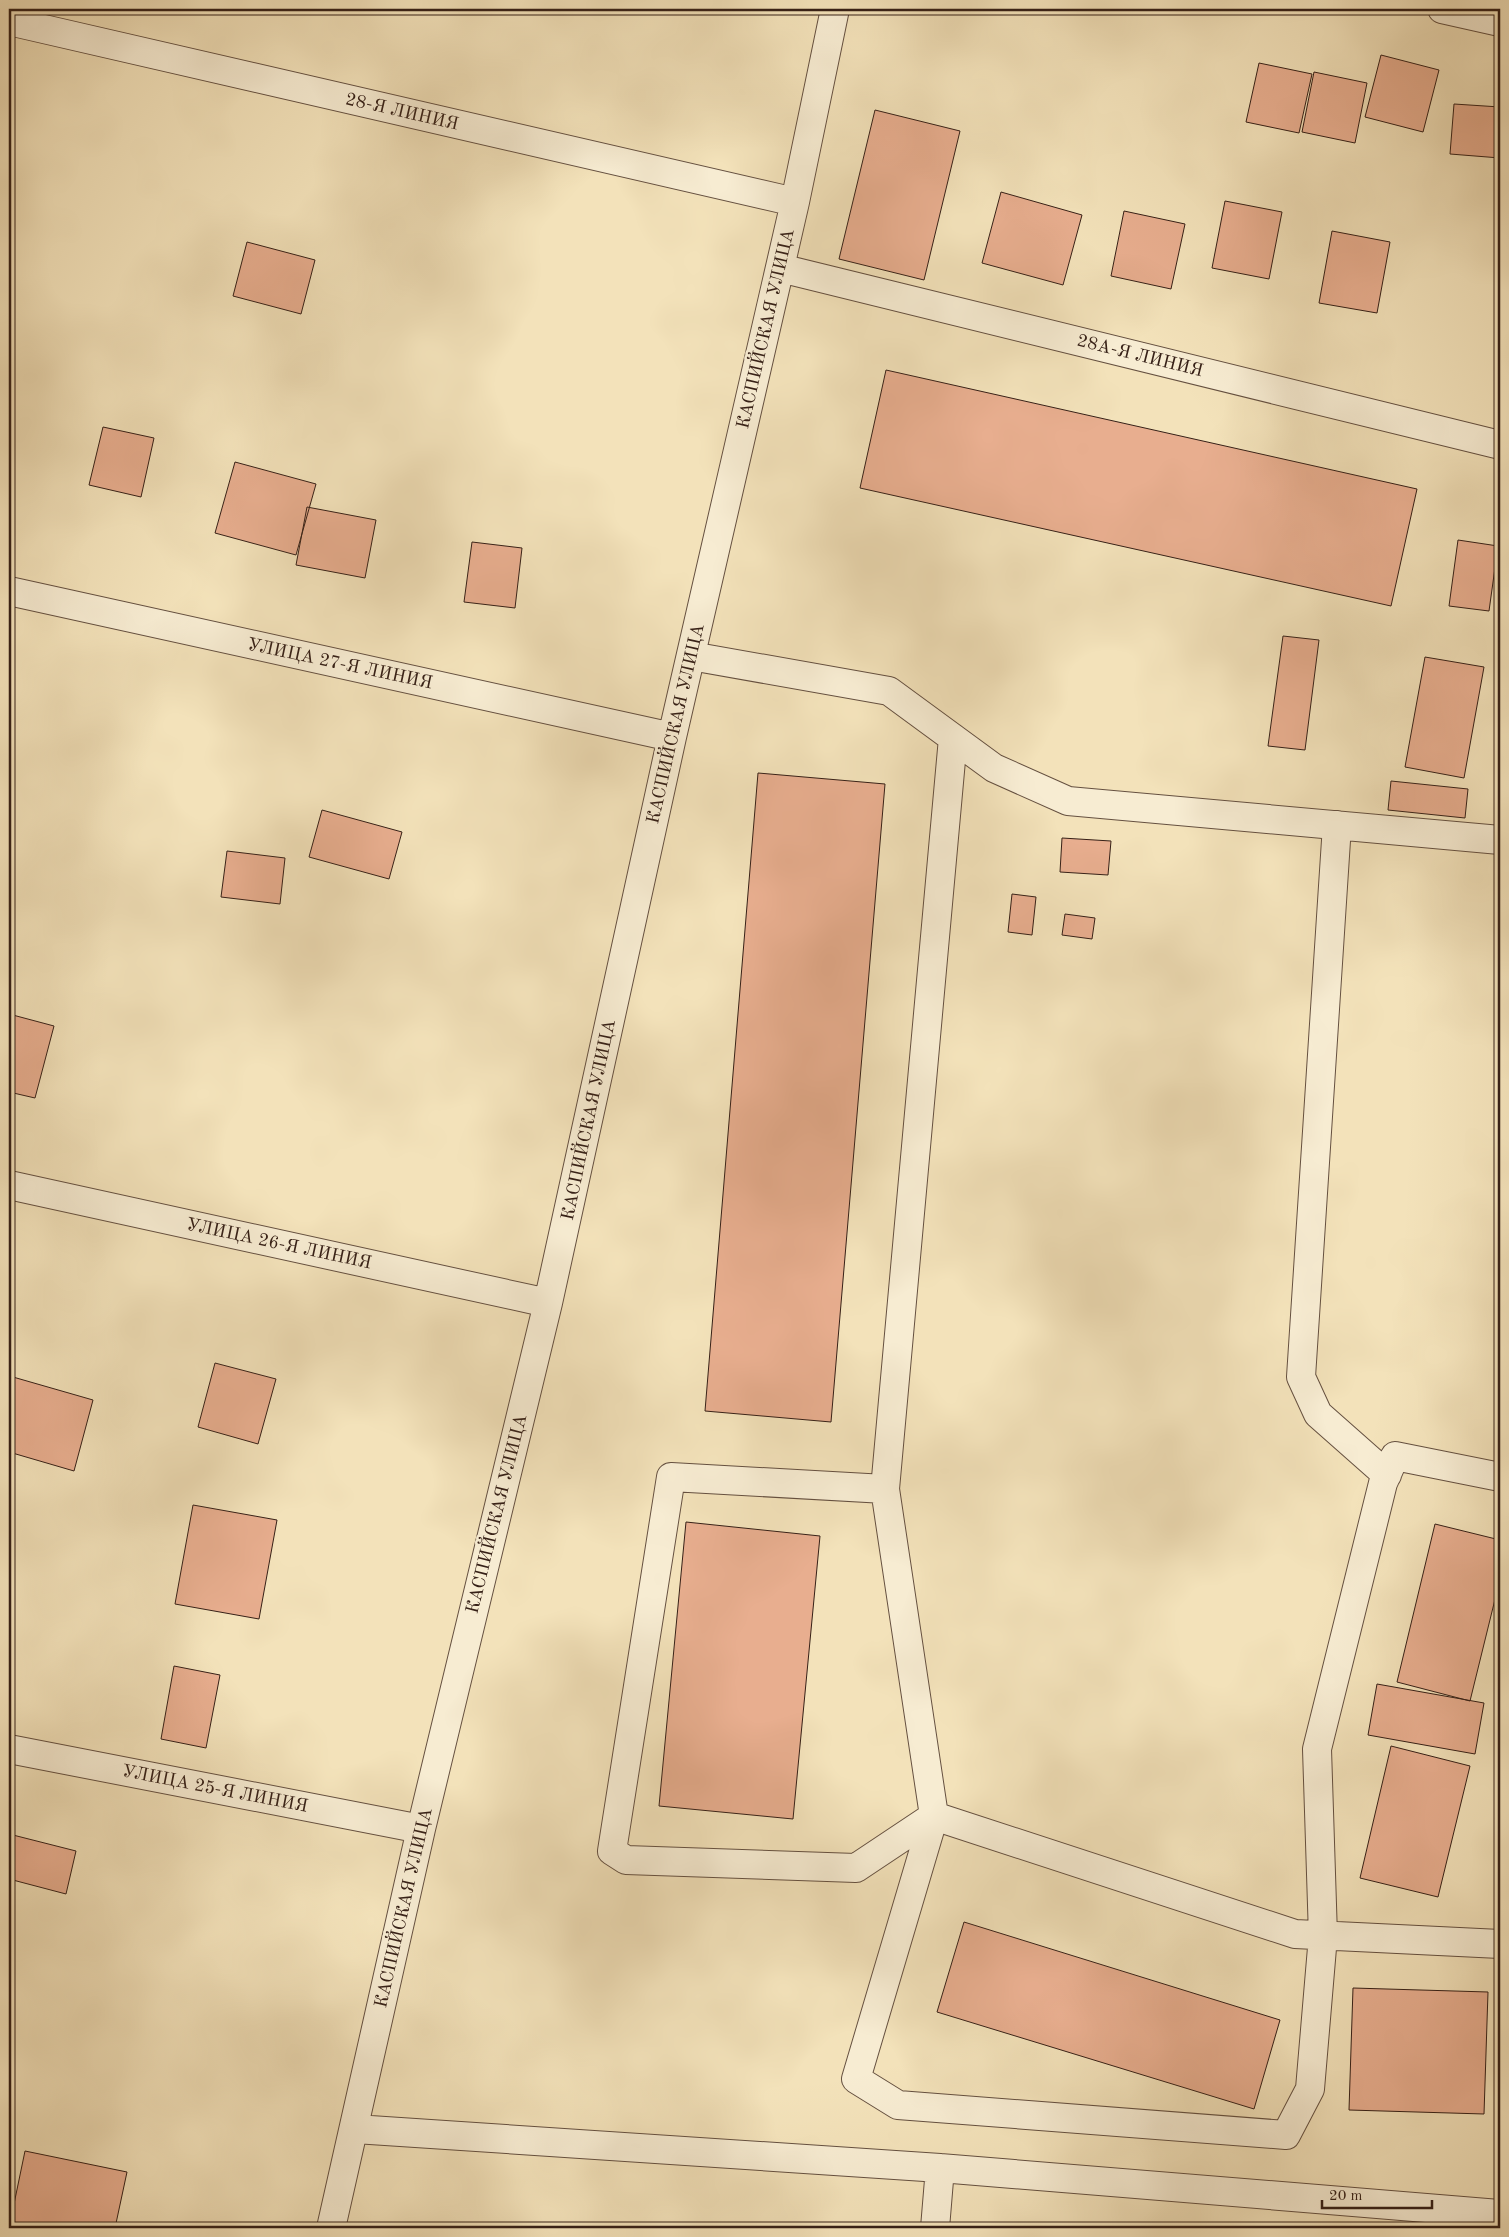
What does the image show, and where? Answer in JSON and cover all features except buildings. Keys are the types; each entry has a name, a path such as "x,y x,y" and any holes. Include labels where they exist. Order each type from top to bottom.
{"street":[{"name":"КАСПИЙСКАЯ УЛИЦА","path":"331,2228 355,2129 421,1829 548,1303 672,737 795,202 835,9"},
{"path":"1442,9 1500,22"},
{"name":"28-Я ЛИНИЯ","path":"9,21 795,202"},
{"name":"28А-Я ЛИНИЯ","path":"780,268 1500,445"},
{"name":"УЛИЦА 27-Я ЛИНИЯ","path":"9,591 672,737"},
{"path":"691,656 889,691 994,768 1068,801 1500,840"},
{"path":"953,738 885,1489 934,1816 856,2079 898,2105 1286,2134 1310,2089 1323,1936 1317,1749 1383,1483 1395,1456 1500,1477"},
{"path":"1337,825 1301,1377 1318,1414 1387,1475"},
{"name":"УЛИЦА 26-Я ЛИНИЯ","path":"9,1185 548,1303"},
{"path":"885,1489 671,1477 612,1851 626,1860 856,1868 934,1816"},
{"name":"УЛИЦА 25-Я ЛИНИЯ","path":"9,1749 421,1829"},
{"path":"934,1816 1295,1934 1500,1944"},
{"path":"355,2129 940,2168 1499,2214"},
{"path":"935,2228 940,2168"}]}
